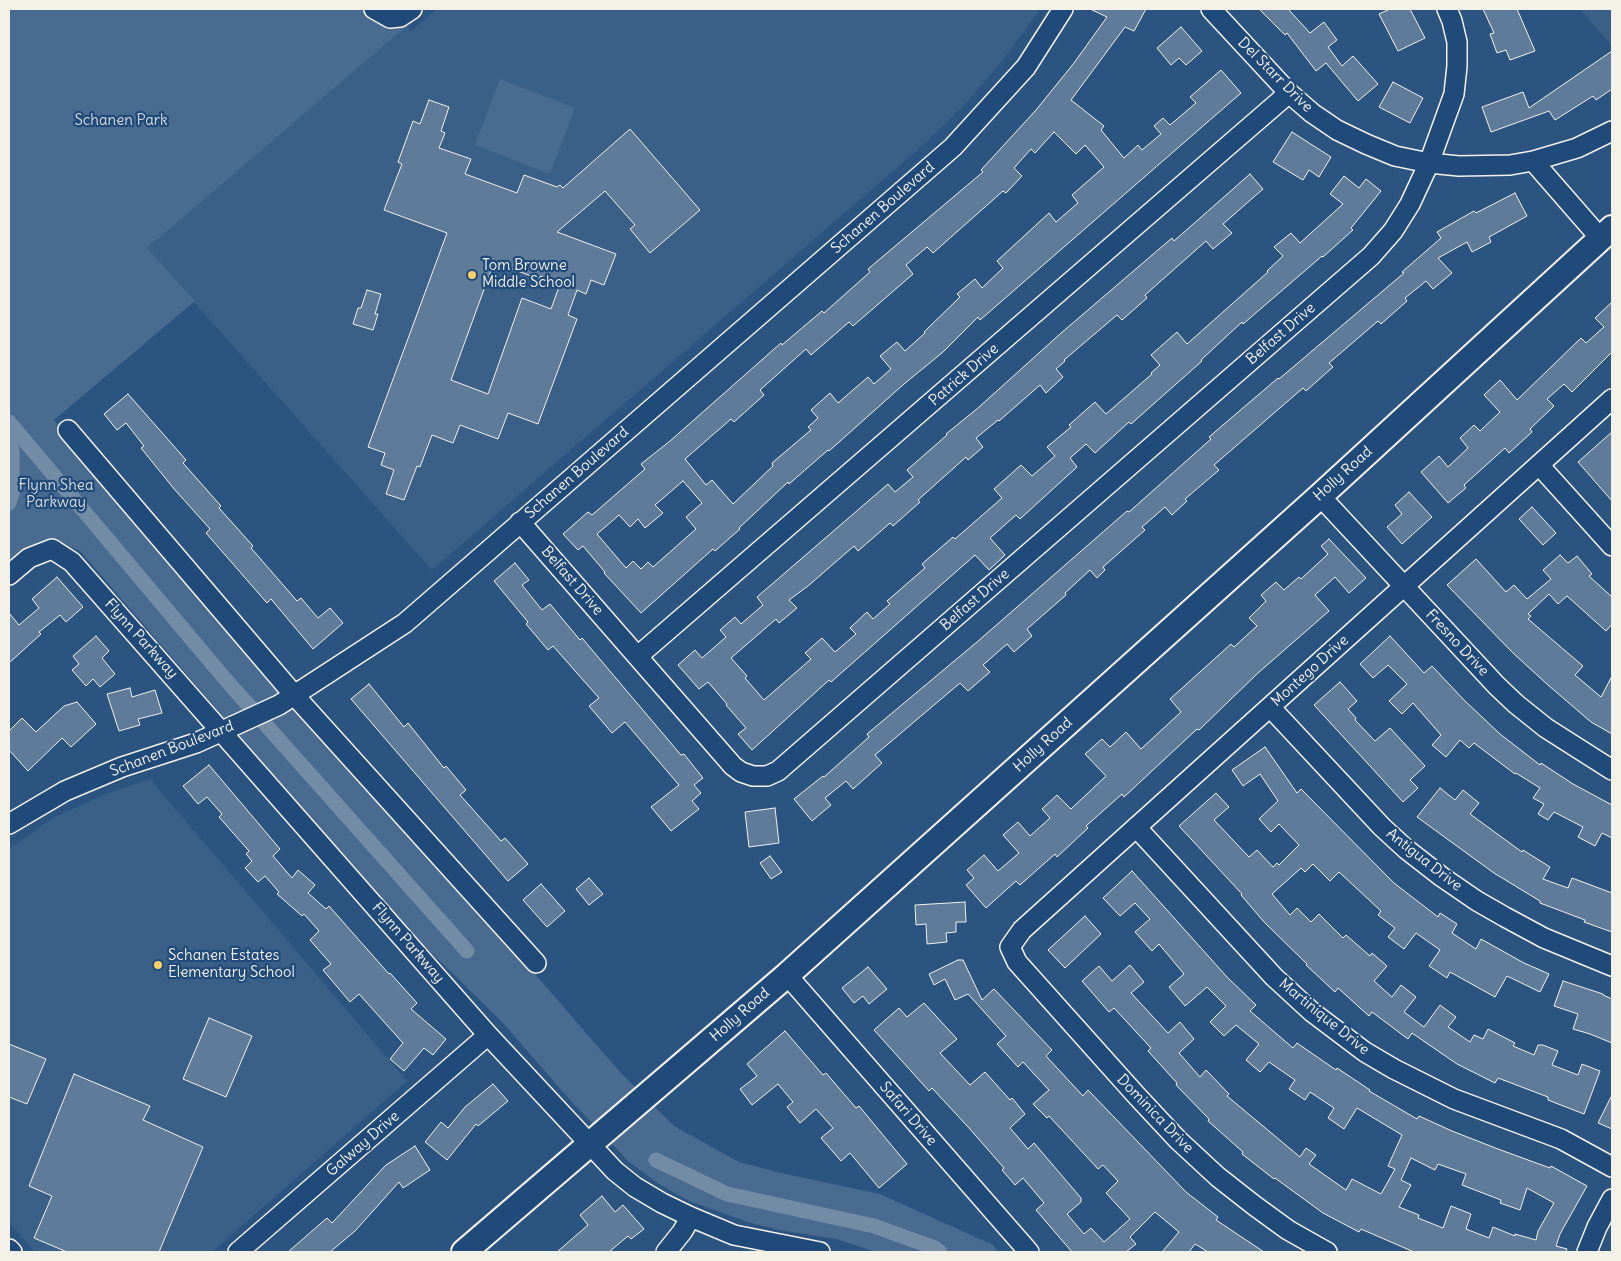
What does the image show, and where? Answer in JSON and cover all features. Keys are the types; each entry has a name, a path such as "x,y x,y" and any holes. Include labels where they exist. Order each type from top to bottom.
{"main road":[{"name":"Holly Road","path":"464,1252 787,975 1320,496 1607,234"}],"street":[{"path":"382,13 400,17 412,9"},
{"name":"Schanen Boulevard","path":"9,824 66,791 122,767 196,743 279,705 405,623 953,147 1026,67 1063,9"},
{"name":"Del Starr Drive","path":"1211,9 1289,93 1312,113 1337,130 1395,156 1429,163 1459,166 1510,165 1533,161 1576,148 1612,131"},
{"path":"1429,163 1454,94 1457,42 1447,9"},
{"name":"Patrick Drive","path":"638,656 1289,93"},
{"path":"1533,161 1607,234"},
{"name":"Belfast Drive","path":"520,522 732,766 741,772 754,776 767,776 778,771 1371,256 1393,232 1410,204 1429,163"},
{"name":"Montego Drive","path":"1010,947 1022,930 1612,399"},
{"path":"68,430 295,696 536,963"},
{"path":"1539,465 1612,546"},
{"name":"Fresno Drive","path":"1320,496 1516,704 1546,728 1612,770"},
{"name":"Flynn Parkway","path":"9,575 29,558 52,549 72,562 488,1035 615,1171 635,1187 662,1203 734,1235 820,1252"},
{"name":"Antigua Drive","path":"1270,707 1382,827 1406,849 1442,877 1505,918 1544,938 1612,966"},
{"name":"Martinique Drive","path":"1136,827 1274,977 1312,1012 1365,1052 1454,1099 1561,1139 1612,1167"},
{"name":"Dominica Drive","path":"1010,947 1017,962 1178,1140 1218,1177 1255,1206 1288,1230 1327,1252"},
{"name":"Safari Drive","path":"787,975 1028,1252"},
{"name":"Galway Drive","path":"238,1252 488,1035"},
{"path":"1587,1252 1612,1199"},
{"path":"666,1252 691,1217"},
{"path":"9,1249 12,1252"}],"shaded area":[{"name":"Tom Browne Middle School","path":"437,9 1040,9 1003,60 967,102 922,146 432,570 146,248 407,26 411,31"},
{"path":"1580,9 1612,9 1612,46"},
{"name":"Schanen Estates Elementary School","path":"150,779 407,1081 212,1252 35,1252 9,1222 9,849 55,817 106,794"}],"green space":[{"path":"9,9 363,9 372,19 385,28 407,26 147,248 195,301 54,420 620,1072 674,1126 739,1162 880,1194 993,1245 998,1252 876,1252 836,1239 779,1230 751,1223 689,1201 659,1184 629,1162 570,1100 502,1022 405,927 80,551 60,543 43,542 27,548 9,564"},
{"path":"500,79 575,108 550,174 475,145"}],"building":[{"path":"1090,9 1146,9 1134,31 1125,27 1071,100 1104,126 1101,130 1124,158 1138,145 1142,150 1161,134 1154,126 1163,118 1170,125 1196,103 1190,97 1221,70 1241,93 980,320 978,317 943,352 829,451 789,484 788,482 740,529 715,551 713,549 641,613 604,573 583,546 578,550 563,534 588,512 592,515 645,469 641,464 670,441 781,343 782,345 822,311 824,313 870,272 868,269 983,172 981,170 1036,110 1074,63 1107,17","holes":["1054,132 1076,154 1085,145 1104,167 1072,195 1078,203 1056,222 1049,213 997,261 1003,268 982,288 975,279 957,294 960,297 905,351 897,342 880,356 891,369 874,384 868,377 838,403 830,393 811,410 818,418 808,427 811,430 772,463 773,466 733,504 712,480 706,485 685,459 731,419 734,422 764,395 760,390 806,349 811,355 849,322 853,326 913,274 906,265 927,247 933,253 1003,191 1006,193 1022,176 1014,168 1031,149 1035,153","683,481 702,503 686,517 696,529 653,567 648,562 641,569 633,561 626,568 597,534 619,515 630,527 638,519 645,528 663,513 655,505"]},
{"path":"1259,9 1288,9 1310,33 1324,22 1337,40 1328,47 1342,66 1353,56 1378,84 1358,101 1326,63 1316,71 1287,33 1285,35"},
{"path":"1390,9 1410,9 1425,38 1398,51 1379,14"},
{"path":"1483,9 1517,9 1535,51 1510,60 1506,50 1497,53 1490,34 1494,33"},
{"path":"1181,27 1202,51 1186,65 1179,58 1171,65 1157,48"},
{"path":"1612,51 1612,89 1596,100 1593,96 1555,120 1549,111 1491,132 1482,107 1523,92 1529,108"},
{"path":"1393,82 1423,98 1410,123 1379,107"},
{"path":"429,100 449,107 441,131 445,133 439,148 471,159 465,174 517,193 524,175 557,187 560,185 563,188 630,129 700,210 650,253 630,229 635,225 605,191 557,232 616,254 604,285 591,280 586,294 577,290 568,315 577,319 538,424 508,413 498,439 460,425 453,443 432,435 420,467 417,466 404,500 386,494 394,470 381,465 385,453 368,447 447,233 384,210 402,164 398,162 413,121 420,124","holes":["494,262 539,279 540,276 560,284 551,309 522,298 488,394 451,380"]},
{"path":"1292,132 1331,157 1319,177 1309,170 1303,180 1273,162"},
{"path":"1250,174 1263,189 1223,224 1232,233 1213,249 1206,241 1145,295 1147,298 1122,320 1117,315 1064,360 1056,369 1063,377 1046,393 1040,385 999,421 976,438 983,447 968,460 966,457 918,500 920,502 893,526 890,523 858,551 854,546 789,600 797,608 779,623 776,619 731,658 764,700 811,659 805,653 822,638 835,652 856,634 850,628 867,612 873,619 890,604 887,601 925,568 922,564 953,537 955,539 1002,498 994,489 1021,465 1032,476 1055,456 1047,447 1071,427 1069,425 1095,402 1106,414 1152,374 1160,365 1151,355 1177,332 1187,344 1268,272 1283,256 1274,247 1291,233 1300,243 1343,204 1330,194 1344,176 1359,188 1366,179 1381,191 1351,228 1353,230 1243,324 1242,322 1202,361 1131,424 1129,422 1095,453 1086,444 1070,458 1077,467 1020,519 1016,515 990,538 1005,555 989,570 975,555 831,682 829,680 752,750 738,734 746,728 708,682 699,689 678,665 695,650 702,658 726,637 720,630 735,617 741,624 763,605 757,597 888,484 895,492 913,477 907,470 946,434 1172,238 1174,241"},
{"path":"1515,193 1527,216 1489,237 1491,242 1472,252 1467,242 1438,258 1452,273 1433,289 1426,281 1405,298 1407,301 1381,324 1378,321 1329,363 1333,367 1306,391 1303,388 1214,465 1219,470 1185,499 1187,501 1172,515 1165,507 1142,527 1145,530 1103,567 1105,570 1097,578 1090,570 1065,593 1066,595 1027,629 1032,636 1014,652 1007,644 983,665 990,672 968,691 960,683 875,755 882,763 853,789 846,781 825,798 831,805 812,821 794,799 824,777 869,737 867,734 977,642 1127,511 1129,512 1211,439 1209,437 1404,273 1402,272 1441,238 1437,232 1474,211 1476,213"},
{"path":"367,290 381,294 375,314 378,314 373,330 353,324"},
{"path":"1612,302 1612,352 1572,392 1564,384 1547,399 1554,406 1530,429 1532,432 1509,453 1505,448 1464,485 1466,488 1448,503 1421,472 1439,456 1448,467 1468,448 1460,438 1474,425 1480,431 1500,412 1484,395 1500,380 1517,400 1581,338 1586,343 1604,327 1595,318"},
{"path":"128,394 186,460 183,463 221,506 219,508 253,546 251,548 297,601 301,598 318,618 330,608 343,623 313,649 271,599 267,603 206,533 210,529 141,448 144,446 126,423 117,430 104,414"},
{"path":"1612,432 1612,501 1578,462"},
{"path":"1409,492 1432,517 1402,544 1387,527 1402,514 1395,505"},
{"path":"1532,507 1556,533 1543,545 1519,519"},
{"path":"1329,539 1366,578 1349,593 1335,577 1315,595 1329,611 1258,673 1199,730 1197,729 1124,797 1122,794 1086,826 1088,828 1057,857 1055,854 1020,885 1016,881 986,908 966,885 974,878 967,870 984,855 998,871 1019,853 1003,835 1018,822 1030,836 1050,818 1042,809 1057,795 1071,809 1106,776 1085,754 1102,739 1110,747 1126,732 1141,749 1181,712 1170,699 1231,644 1234,647 1257,626 1249,618 1266,601 1261,595 1276,582 1284,590 1299,577 1301,579 1328,554 1321,546"},
{"path":"1560,555 1568,563 1577,556 1592,574 1589,576 1612,597 1612,624 1606,631 1567,596 1558,604 1549,594 1528,614 1531,616 1528,619 1583,666 1575,675 1601,697 1612,676 1612,734 1591,722 1548,685 1513,653 1447,585 1476,559 1506,592 1514,585 1527,599 1551,579 1543,570"},
{"path":"515,563 529,580 522,585 542,610 550,604 580,640 582,638 681,755 684,754 703,778 694,785 701,793 692,801 699,809 671,831 651,807 679,785 625,722 612,733 589,706 599,698 553,646 548,650 526,624 528,622 494,581"},
{"path":"57,577 83,607 66,622 60,615 39,632 41,634 9,663 9,613 19,625 39,608 32,599"},
{"path":"96,636 109,651 102,658 115,674 100,687 93,679 86,686 72,670 79,664 73,656"},
{"path":"1390,636 1424,673 1432,666 1500,734 1540,765 1541,763 1573,784 1612,805 1612,838 1602,833 1595,846 1578,837 1583,827 1554,812 1548,820 1538,814 1544,804 1533,798 1540,788 1515,774 1474,743 1469,748 1460,740 1446,757 1432,745 1441,735 1413,703 1402,714 1389,701 1407,684 1388,665 1373,678 1360,664"},
{"path":"1340,682 1357,701 1348,709 1356,718 1355,720 1375,741 1390,728 1425,766 1410,780 1418,788 1403,802 1314,705"},
{"path":"369,684 404,727 408,723 444,768 446,766 466,790 460,795 501,841 505,838 528,864 508,881 351,699"},
{"path":"130,688 132,697 155,690 162,713 138,719 140,725 119,731 107,694"},
{"path":"77,702 96,724 71,747 62,738 28,771 9,750 9,731 22,718 36,732 64,706"},
{"path":"1265,747 1297,793 1301,789 1394,883 1438,917 1440,913 1457,924 1452,933 1476,949 1481,939 1524,963 1549,974 1540,992 1507,976 1495,997 1450,972 1447,978 1429,966 1440,950 1416,933 1404,949 1388,937 1395,928 1378,915 1381,911 1339,872 1330,881 1313,864 1305,872 1301,868 1272,894 1290,915 1297,908 1311,922 1319,914 1343,938 1346,935 1370,956 1372,953 1387,966 1374,981 1392,997 1401,985 1416,997 1404,1012 1424,1027 1440,1005 1456,1017 1448,1027 1470,1042 1474,1035 1483,1039 1488,1029 1515,1043 1513,1046 1534,1055 1538,1045 1558,1051 1552,1065 1578,1075 1582,1064 1600,1071 1584,1114 1548,1100 1548,1097 1498,1078 1495,1083 1457,1064 1412,1033 1408,1039 1372,1012 1369,1016 1338,988 1335,992 1264,922 1242,894 1179,826 1216,793 1229,807 1214,820 1249,857 1257,850 1273,867 1277,863 1279,865 1299,845 1279,824 1271,832 1259,819 1278,801 1260,774 1243,786 1232,770"},
{"path":"209,765 280,849 273,856 292,878 298,870 315,885 308,893 326,909 329,906 417,1003 411,1009 446,1039 433,1055 424,1048 404,1071 390,1059 403,1043 359,994 350,1002 323,970 331,964 310,940 319,931 304,914 302,916 277,894 279,892 265,876 258,882 245,868 252,861 246,854 249,851 219,817 222,814 207,797 198,804 183,786"},
{"path":"1440,788 1455,800 1463,790 1479,803 1470,814 1522,852 1523,850 1550,867 1543,879 1568,888 1572,878 1612,893 1612,932 1540,903 1540,901 1494,873 1417,817"},
{"path":"775,808 779,843 749,847 745,812"},
{"path":"770,856 782,872 771,879 760,863"},
{"path":"1132,871 1227,977 1256,1005 1250,1011 1293,1048 1297,1043 1369,1091 1417,1119 1419,1116 1498,1149 1550,1168 1551,1166 1587,1186 1560,1234 1556,1246 1567,1249 1566,1252 1414,1252 1361,1229 1359,1232 1323,1213 1274,1179 1242,1154 1243,1152 1208,1121 1209,1119 1176,1085 1177,1083 1148,1051 1151,1048 1114,1008 1109,1012 1082,981 1099,966 1112,981 1130,965 1144,982 1131,993 1168,1033 1180,1022 1194,1039 1179,1053 1200,1077 1206,1070 1229,1094 1227,1096 1300,1157 1306,1148 1316,1155 1309,1164 1346,1190 1352,1179 1381,1194 1395,1169 1388,1166 1402,1135 1357,1108 1344,1129 1328,1118 1334,1108 1310,1092 1305,1100 1289,1089 1295,1080 1269,1062 1260,1072 1246,1060 1259,1044 1236,1025 1224,1036 1210,1022 1226,1006 1207,987 1185,1006 1169,987 1184,974 1159,944 1152,951 1135,932 1150,919 1135,903 1120,916 1103,898","holes":["1411,1158 1435,1170 1438,1164 1466,1174 1462,1185 1501,1200 1500,1203 1520,1210 1527,1188 1554,1203 1538,1231 1536,1240 1515,1234 1515,1236 1493,1227 1489,1238 1466,1229 1471,1214 1451,1206 1443,1228 1418,1218 1419,1215 1399,1207 1411,1185 1401,1180"]},
{"path":"589,878 603,894 589,905 576,889"},
{"path":"541,884 565,911 547,927 523,900"},
{"path":"965,902 966,922 956,922 956,932 946,933 947,942 927,944 926,924 916,925 915,905"},
{"path":"1085,916 1101,934 1065,968 1048,950"},
{"path":"958,960 963,960 982,1000 994,989 1052,1050 1046,1056 1083,1096 1088,1090 1186,1192 1218,1217 1216,1220 1264,1252 1208,1252 1195,1244 1189,1252 1162,1252 1179,1232 1155,1212 1130,1237 1136,1244 1126,1252 1072,1252 1036,1210 1044,1203 1023,1178 1015,1185 1002,1170 1004,1168 969,1128 932,1088 929,1091 874,1030 899,1008 907,1017 924,1003 957,1039 940,1053 970,1085 985,1072 1010,1100 1012,1098 1025,1114 1010,1128 1028,1149 1034,1143 1081,1198 1081,1202 1067,1214 1084,1234 1091,1228 1104,1242 1130,1219 1106,1193 1118,1181 1103,1165 1098,1169 1049,1116 1047,1118 1033,1104 1049,1090 1023,1062 1018,1067 997,1044 1006,1036 968,994 955,1000 945,979 934,985 929,974"},
{"path":"868,967 887,989 869,1004 863,996 854,1003 842,988"},
{"path":"1563,981 1603,994 1612,999 1612,1043 1573,1029 1578,1014 1554,1006"},
{"path":"209,1018 252,1036 226,1097 183,1079"},
{"path":"785,1031 823,1075 826,1073 856,1108 859,1106 907,1164 879,1188 850,1153 841,1161 821,1138 833,1128 816,1109 800,1123 787,1107 793,1102 778,1084 752,1105 740,1089 757,1076 747,1064"},
{"path":"9,1044 46,1059 27,1104 9,1097"},
{"path":"74,1074 150,1106 143,1120 203,1147 159,1252 67,1252 34,1238 52,1196 29,1186"},
{"path":"493,1084 508,1101 478,1126 476,1124 447,1160 425,1142 441,1122 448,1128 465,1107"},
{"path":"1612,1095 1612,1129 1598,1123"},
{"path":"415,1146 430,1170 403,1188 399,1182 355,1231 330,1252 288,1252 327,1218 332,1223 386,1165"},
{"path":"602,1196 615,1212 623,1205 644,1229 631,1239 628,1236 609,1252 557,1252 588,1225 580,1215"}],"waterway":[{"path":"9,422 226,680 467,951"},
{"path":"9,442 12,450 12,494 9,503"},
{"path":"656,1160 727,1194 874,1226 935,1248 940,1252"}],"place":[{"name":"Tom Browne Middle School","path":"472,275"},
{"name":"Schanen Estates Elementary School","path":"158,965"}],"park label":[{"name":"Schanen Park","path":"121,121"},
{"name":"Flynn Shea Parkway","path":"56,494"}]}
